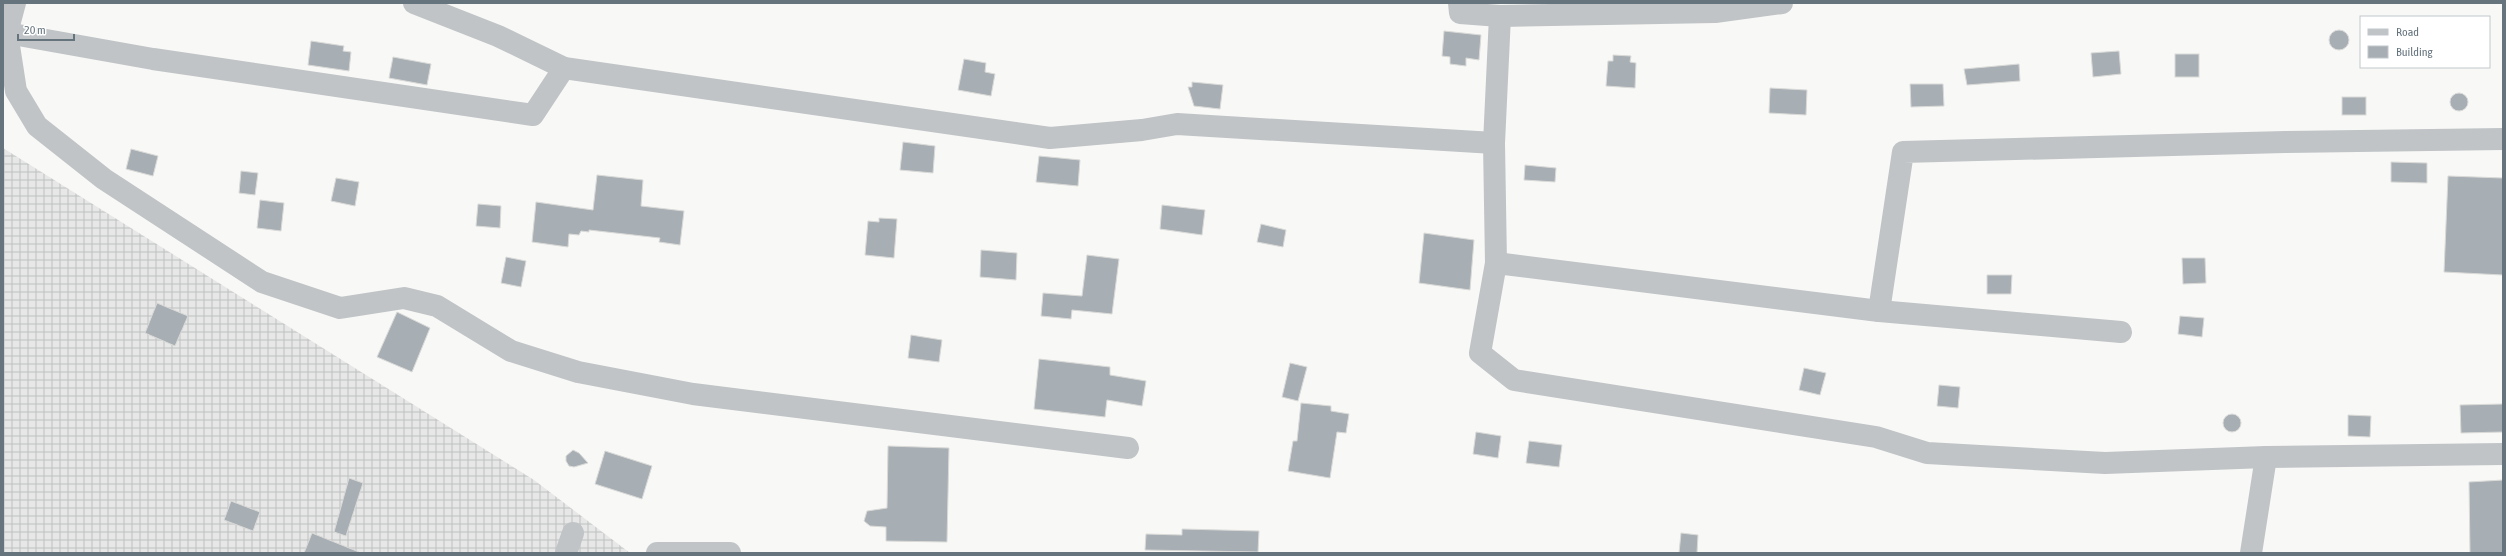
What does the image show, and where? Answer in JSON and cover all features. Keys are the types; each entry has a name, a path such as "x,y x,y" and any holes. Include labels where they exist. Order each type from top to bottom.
{"street":[{"path":"15,3 8,33 16,91 37,126 104,179 262,282 340,308 404,298 437,306 511,351 585,374 693,394 1128,448"},
{"path":"414,3 498,36 564,68 1050,138 1142,130 1177,124 1494,143"},
{"path":"1459,3 1460,13 1500,16 1715,12 1782,3"},
{"path":"1500,16 1494,143 1496,263 1480,353 1514,380 1876,437 1927,453 2105,463 2266,457 2503,454"},
{"path":"8,33 153,59 532,115 564,68"},
{"path":"1879,311 1903,152 2285,142 2503,139"},
{"path":"1496,263 1879,311 2121,332"},
{"path":"2251,553 2266,457"},
{"path":"657,553 730,553"}],"shaded area":[{"path":"3,148 534,480 630,553 3,553"}],"building":[{"path":"2339,30 2346,33 2349,40 2346,47 2339,50 2332,47 2329,40 2332,33"},
{"path":"1444,31 1481,35 1479,60 1466,58 1466,66 1450,64 1450,57 1442,56"},
{"path":"311,41 344,46 343,51 351,52 349,71 308,65"},
{"path":"2119,51 2121,74 2093,77 2091,53"},
{"path":"2175,54 2199,54 2199,77 2175,77"},
{"path":"1613,55 1631,56 1630,62 1636,63 1635,88 1606,86 1608,61 1613,61"},
{"path":"393,57 431,64 427,85 389,78"},
{"path":"964,59 986,63 985,72 995,74 991,96 958,90"},
{"path":"2019,64 2020,81 1967,85 1964,69"},
{"path":"1192,82 1223,85 1220,109 1194,106 1188,87 1192,87"},
{"path":"1910,84 1943,84 1944,106 1911,107"},
{"path":"1770,88 1807,90 1806,115 1769,113"},
{"path":"2459,93 2465,96 2468,102 2465,108 2459,111 2453,108 2450,102 2453,96"},
{"path":"2342,97 2366,97 2366,115 2342,115"},
{"path":"903,142 935,146 933,173 900,170"},
{"path":"131,149 158,156 153,176 126,169"},
{"path":"1039,156 1080,160 1078,186 1036,182"},
{"path":"2391,162 2427,163 2427,183 2391,182"},
{"path":"1525,165 1556,168 1555,182 1524,180"},
{"path":"241,171 258,173 255,195 239,193"},
{"path":"597,175 643,180 641,206 684,211 680,245 659,242 660,238 589,230 589,232 581,231 579,235 569,234 568,247 532,242 536,202 593,210"},
{"path":"2448,176 2503,178 2503,275 2444,272"},
{"path":"336,178 359,182 355,206 331,201"},
{"path":"260,200 284,203 281,231 257,228"},
{"path":"478,204 501,206 500,228 476,226"},
{"path":"1162,205 1205,210 1202,235 1160,229"},
{"path":"879,218 897,219 894,258 865,255 868,221 879,222"},
{"path":"1261,224 1286,230 1283,247 1257,242"},
{"path":"1424,233 1474,240 1470,290 1419,283"},
{"path":"981,250 1017,253 1016,280 980,277"},
{"path":"1087,255 1119,259 1112,314 1072,310 1071,319 1041,316 1043,293 1082,296"},
{"path":"506,257 526,261 521,287 501,283"},
{"path":"2182,258 2205,258 2206,283 2183,284"},
{"path":"1987,275 2012,275 2011,294 1987,294"},
{"path":"157,303 188,316 175,346 145,333"},
{"path":"397,312 430,328 412,372 377,357"},
{"path":"2180,316 2204,318 2202,337 2178,334"},
{"path":"911,335 942,340 939,362 908,358"},
{"path":"1039,359 1110,367 1110,375 1146,381 1142,406 1107,400 1105,417 1034,409"},
{"path":"1290,363 1307,367 1298,401 1282,397"},
{"path":"1804,368 1826,373 1820,395 1799,390"},
{"path":"1939,385 1960,387 1958,408 1937,406"},
{"path":"1301,403 1331,406 1331,411 1349,414 1346,433 1337,432 1330,478 1288,471 1293,441 1297,441"},
{"path":"2503,404 2503,432 2461,433 2460,405"},
{"path":"2232,414 2238,417 2241,423 2238,429 2232,432 2226,429 2223,423 2226,417"},
{"path":"2348,415 2371,416 2370,437 2348,436"},
{"path":"1476,432 1501,436 1498,458 1473,454"},
{"path":"1529,441 1562,445 1559,467 1526,463"},
{"path":"888,446 949,448 947,542 886,541 886,527 870,526 864,521 867,511 887,508"},
{"path":"573,450 579,453 588,463 574,467 569,466 566,461 566,456"},
{"path":"605,451 652,466 642,499 595,484"},
{"path":"349,478 363,483 346,536 334,532"},
{"path":"2503,480 2503,553 2470,553 2469,482"},
{"path":"231,501 260,512 253,531 224,520"},
{"path":"1182,529 1259,531 1258,552 1145,550 1146,534 1182,535"},
{"path":"312,533 359,552 359,553 304,553"},
{"path":"1681,533 1698,535 1697,553 1679,553"}]}
